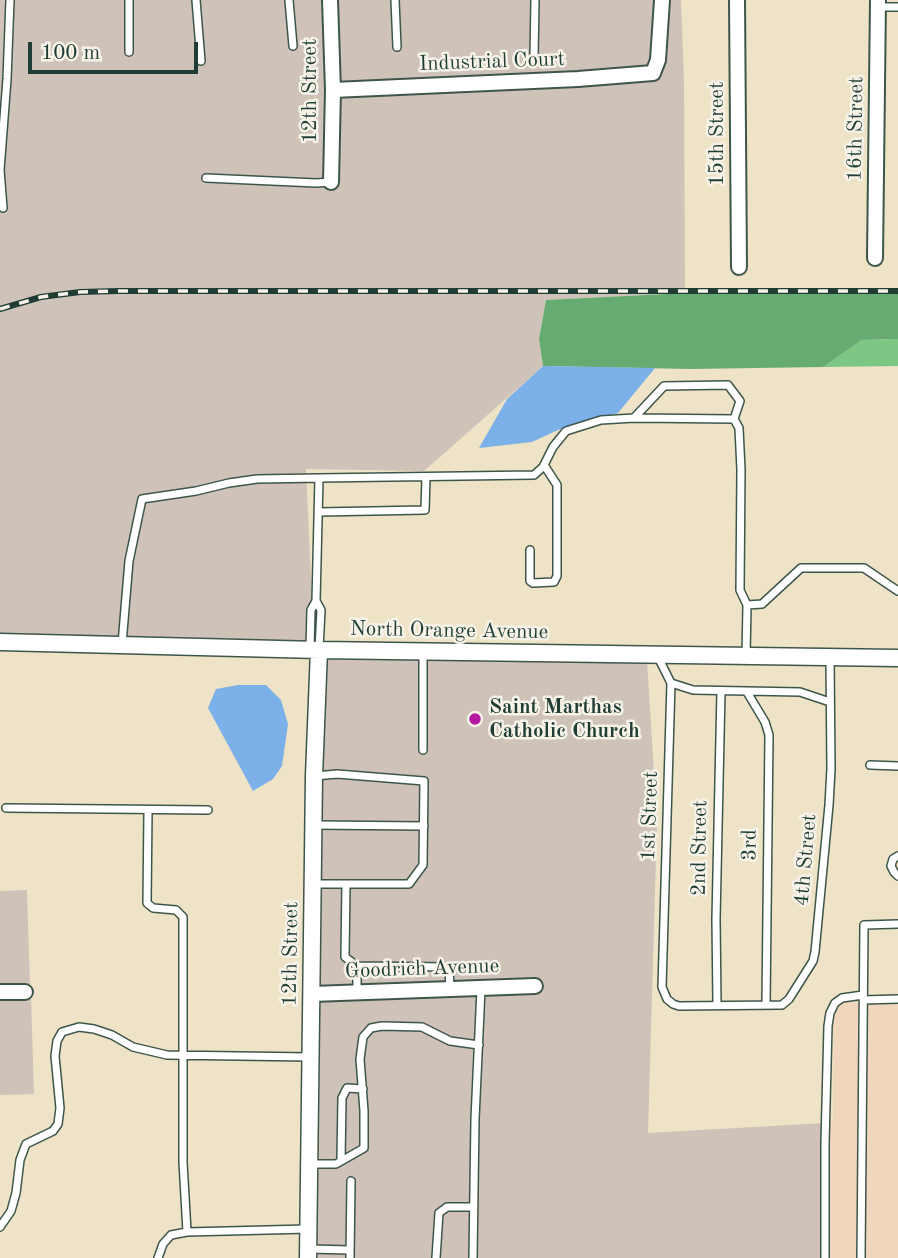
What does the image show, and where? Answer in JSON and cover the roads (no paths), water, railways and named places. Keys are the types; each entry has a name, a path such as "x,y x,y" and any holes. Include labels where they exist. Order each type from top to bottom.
{"street":[{"name":"12th Street","path":"330,0 331,182"},
{"name":"Industrial Court","path":"332,90 565,80 653,73 660,49 662,0"},
{"name":"15th Street","path":"737,0 738,267"},
{"name":"16th Street","path":"875,258 878,4"},
{"name":"North Orange Avenue","path":"0,642 315,650 898,658"},
{"name":"12th Street","path":"308,1254 315,650"},
{"name":"Goodrich Avenue","path":"312,994 535,986"},
{"path":"0,992 25,992"}],"lane":[{"path":"2,208 0,170 10,0"},
{"path":"129,0 129,52"},
{"path":"196,0 201,61"},
{"path":"289,0 293,46"},
{"path":"395,0 397,47"},
{"path":"534,58 535,0"},
{"path":"878,4 898,7"},
{"path":"206,178 331,182"},
{"path":"634,418 664,386 728,385 740,401 734,419 739,428 740,590 747,605 746,656"},
{"path":"122,644 129,561 142,499 257,478 534,475 544,465 552,447 566,431 601,421 634,418 734,419"},
{"path":"530,550 530,581 554,582 558,576 556,485 544,465"},
{"path":"318,512 425,510 426,477"},
{"path":"315,650 321,610 316,601 319,478"},
{"path":"747,605 762,604 801,568 864,568 898,591"},
{"path":"423,651 423,750"},
{"path":"657,654 671,683 693,690 800,692 830,702"},
{"name":"4th Street","path":"667,999 679,1006 782,1005 807,971 815,952 829,806 830,657"},
{"name":"1st Street","path":"667,999 662,987 671,683"},
{"name":"2nd Street","path":"717,1004 721,691"},
{"name":"3rd","path":"747,692 765,722 769,735 766,1004"},
{"path":"870,765 898,766"},
{"path":"313,884 409,884 423,864 424,825 424,781 337,774 314,776"},
{"path":"6,808 208,810"},
{"path":"148,811 147,903 153,908 176,910 183,917 183,1163 187,1232"},
{"path":"313,825 424,825"},
{"path":"898,856 893,859 891,866 898,876"},
{"path":"346,884 345,957 357,966 449,967 450,989"},
{"path":"861,1258 864,925 898,924"},
{"path":"357,966 358,992"},
{"path":"473,1258 475,1119 481,988"},
{"path":"825,1258 825,1143 830,1013 835,1003 842,998 898,999"},
{"path":"0,1227 11,1211 20,1160 26,1144 53,1131 58,1124 60,1108 55,1056 57,1041 62,1032 79,1027 94,1029 133,1047 167,1055 311,1057"},
{"path":"309,1164 336,1164 363,1149 364,1111 360,1059 363,1037 372,1028 422,1027 450,1041 479,1045"},
{"path":"341,1160 342,1098 346,1088 363,1089"},
{"path":"308,1254 350,1254 351,1181"},
{"path":"436,1258 439,1213 447,1207 474,1207"},
{"path":"158,1258 163,1244 172,1235 187,1232 309,1229"}],"water":[{"path":"543,366 655,368 618,413 558,430 532,442 479,448 507,399"},
{"path":"238,685 266,685 281,700 288,724 282,766 273,779 253,791 208,708 216,689"}],"railway":[{"path":"0,309 41,297 118,291 898,291"}],"place":[{"name":"Saint Marthas Catholic Church","path":"475,719"}]}
